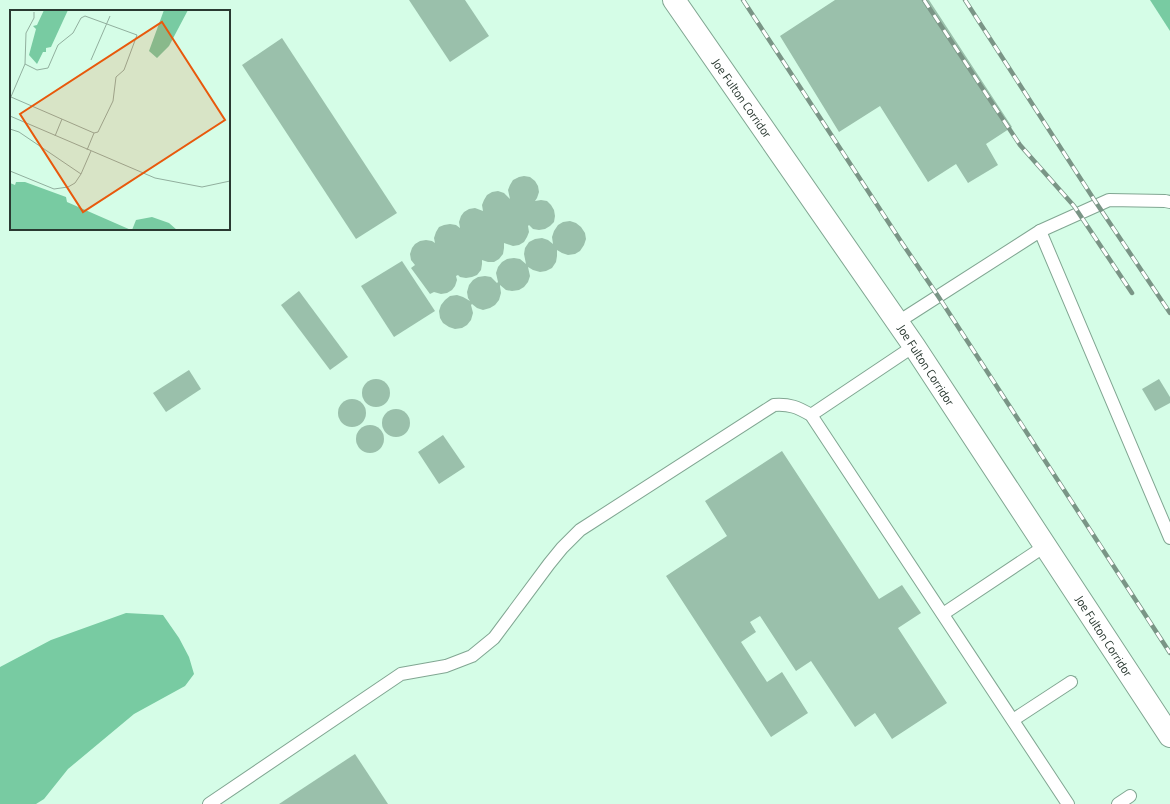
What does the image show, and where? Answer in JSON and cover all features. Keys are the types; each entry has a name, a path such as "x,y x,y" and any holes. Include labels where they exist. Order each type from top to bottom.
{"main road":[{"name":"Joe Fulton Corridor","path":"674,0 898,322 1170,736"}],"lane":[{"path":"898,322 1040,231 1109,200 1170,202"},
{"path":"1040,231 1170,538"},
{"path":"812,415 914,346"},
{"path":"209,804 401,674 446,666 472,656 494,638 549,564 580,530 774,405 785,404 796,406 812,415 1068,804"},
{"path":"943,614 1045,546"},
{"path":"1013,720 1072,682"},
{"path":"1118,804 1130,796"}],"shaded area":[{"path":"1150,0 1170,0 1170,31"},
{"path":"126,613 163,615 179,638 189,657 194,674 185,686 134,714 68,769 44,799 36,804 0,804 0,667 51,640"}],"building":[{"path":"409,0 465,0 489,36 450,62"},
{"path":"835,0 929,0 1012,127 986,144 998,165 968,183 956,164 928,182 880,106 839,132 780,36"},
{"path":"282,38 397,213 356,239 242,65"},
{"path":"524,176 530,177 538,186 539,192 535,201 547,201 551,205 554,210 554,222 545,229 539,230 533,229 529,225 529,232 524,242 513,246 504,243 503,254 499,259 494,262 482,260 481,270 477,275 466,278 458,275 456,276 457,280 452,290 447,293 441,294 434,292 430,294 411,268 415,265 411,260 410,254 415,244 426,240 435,243 434,238 436,232 439,227 444,225 456,225 460,228 459,222 464,212 475,208 483,211 482,205 484,200 487,195 492,192 498,191 504,193 510,199 508,190 513,180"},
{"path":"570,221 581,227 585,233 586,239 580,251 575,254 568,255 557,250 556,262 552,268 546,271 540,272 528,267 530,276 528,282 519,290 506,290 500,285 501,293 499,300 495,305 483,310 472,304 473,313 471,320 462,328 455,329 443,323 440,318 439,311 445,300 450,296 457,295 470,301 467,292 469,285 473,280 478,277 485,276 491,277 497,283 496,273 502,262 507,259 514,258 520,259 526,264 524,254 525,248 529,242 542,238 553,244 552,237 558,225 563,222"},
{"path":"402,261 435,311 394,337 361,286"},
{"path":"299,291 348,357 330,370 281,305"},
{"path":"189,370 201,389 166,412 153,393"},
{"path":"376,379 386,383 390,393 386,403 376,407 366,403 362,393 366,383"},
{"path":"1159,379 1170,397 1170,403 1155,411 1142,389"},
{"path":"352,399 362,403 366,413 362,423 352,427 342,423 338,413 342,403"},
{"path":"396,409 406,413 410,423 406,433 396,437 386,433 382,423 386,413"},
{"path":"370,425 380,429 384,439 380,449 370,453 360,449 356,439 360,429"},
{"path":"443,435 465,467 439,484 418,452"},
{"path":"782,451 879,599 902,585 921,613 898,628 947,703 892,739 875,713 855,727 811,661 796,671 760,616 750,622 756,632 741,642 767,682 782,672 808,713 771,737 666,576 727,536 705,501"},
{"path":"355,754 388,804 279,804"}],"railway":[{"path":"743,0 938,296 1170,653"},
{"path":"924,0 1020,145 1074,206 1132,293"},
{"path":"965,0 1095,201 1170,313"}]}
